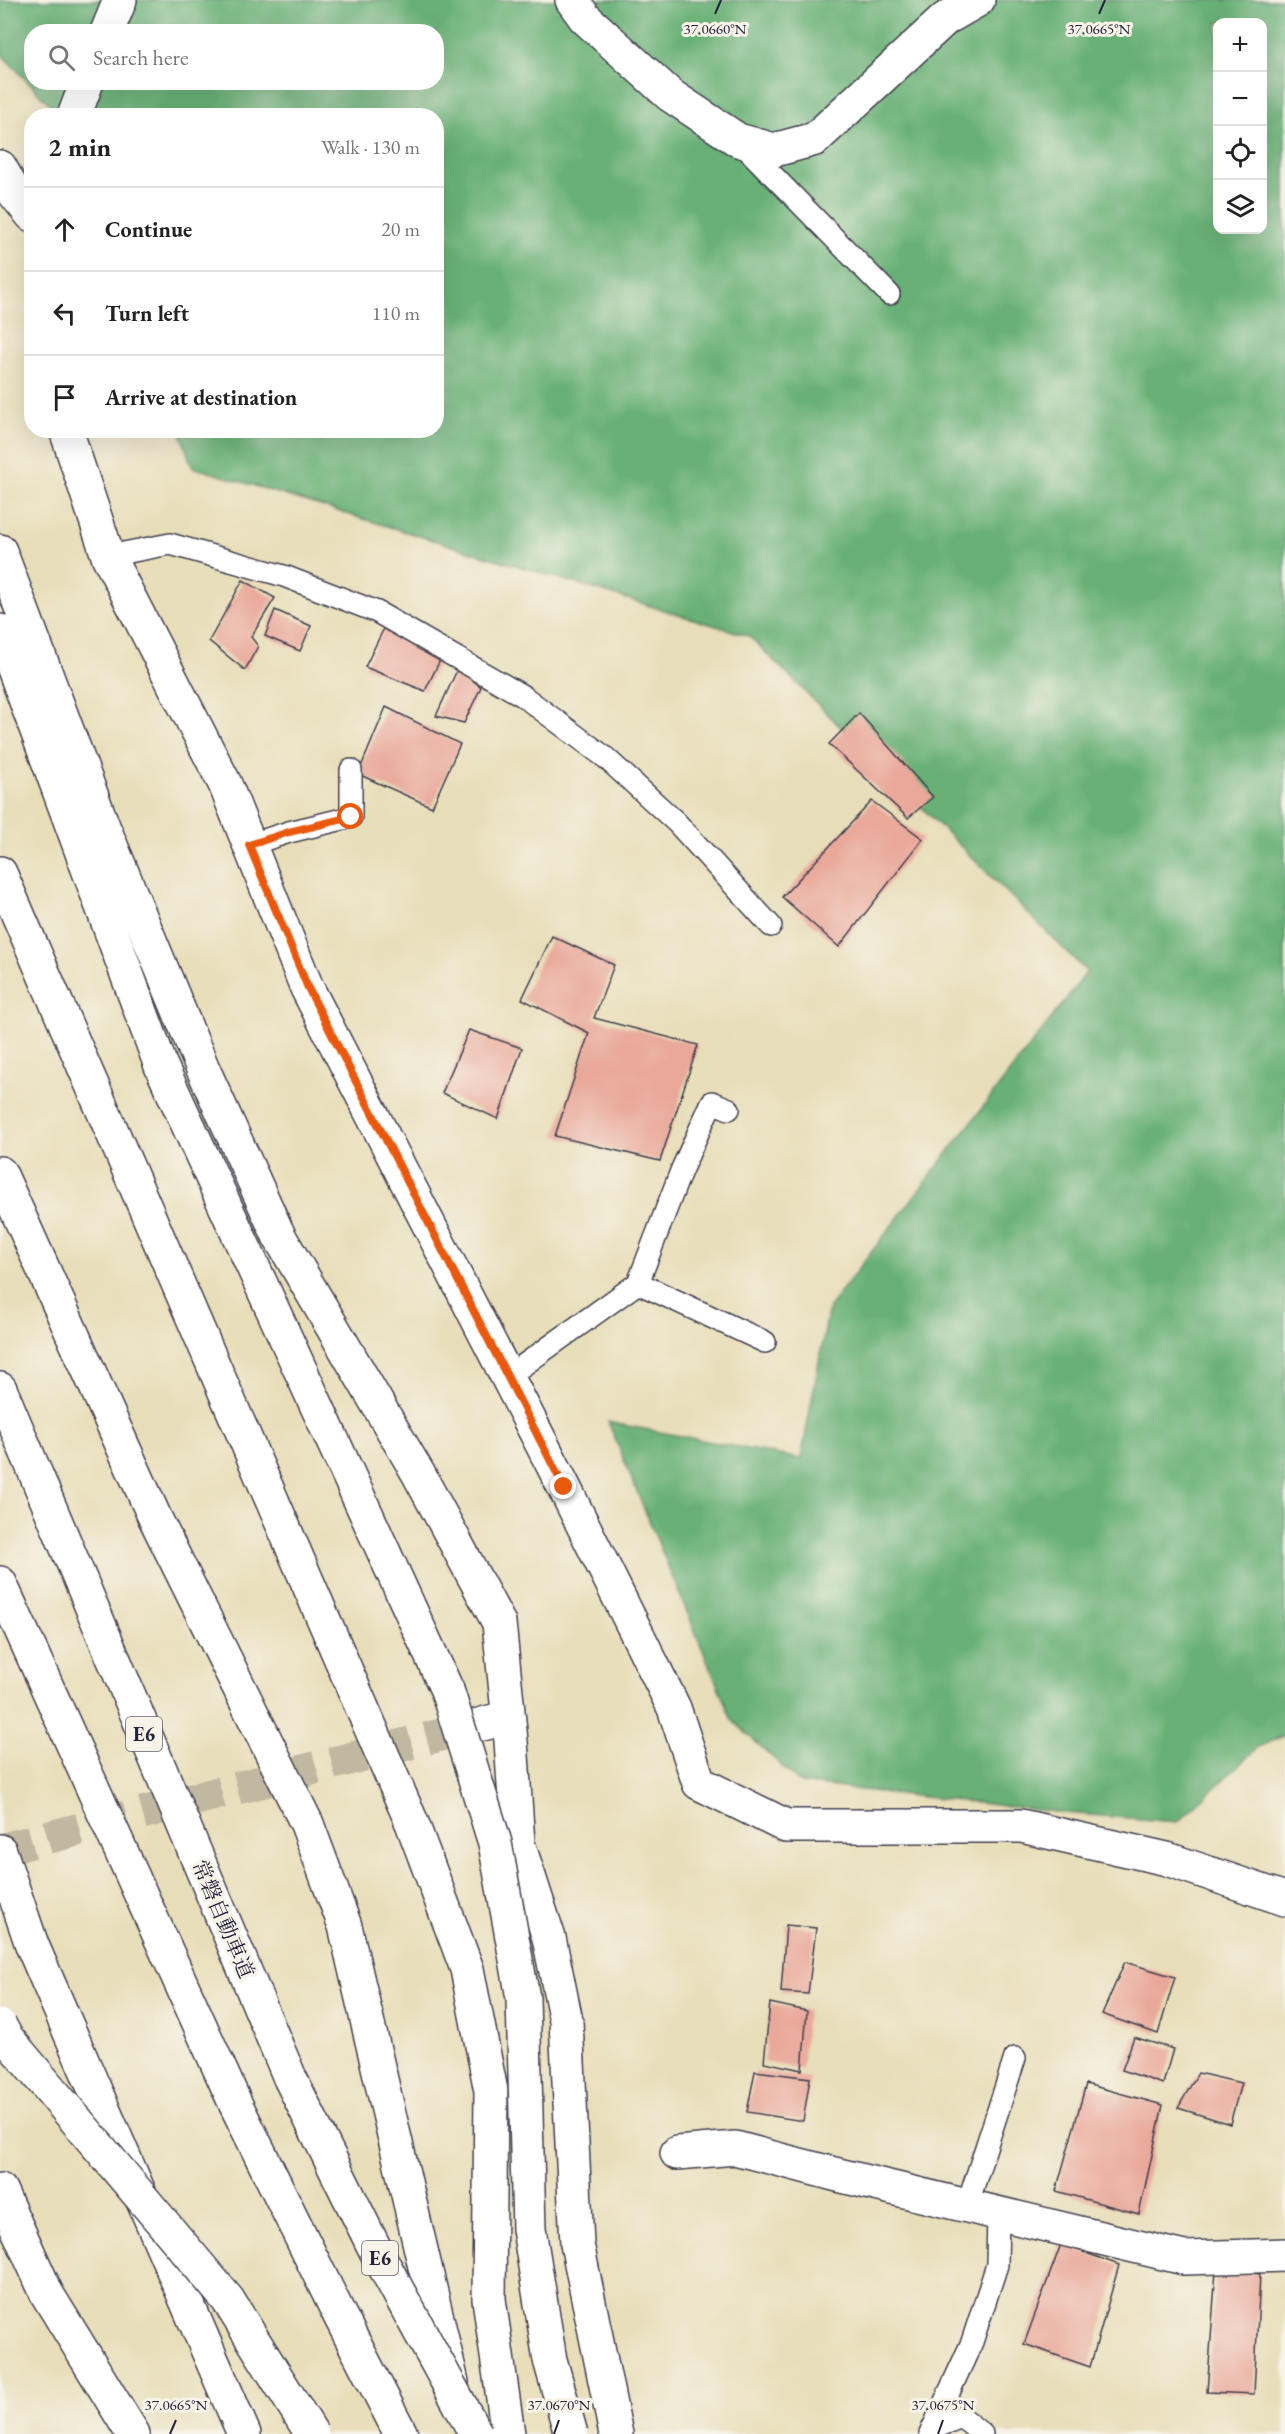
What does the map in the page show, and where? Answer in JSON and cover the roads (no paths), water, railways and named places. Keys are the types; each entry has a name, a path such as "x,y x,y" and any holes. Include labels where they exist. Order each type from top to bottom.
{"main road":[{"path":"110,24 120,0"},
{"path":"572,0 585,18 670,95 738,140 774,150 815,139 945,19 978,0"},
{"path":"77,108 84,90"},
{"path":"0,166 15,194 24,205"},
{"path":"69,438 108,556 225,784 308,988 564,1487 674,1708 699,1783 786,1826 1021,1826 1167,1859 1285,1899"},
{"path":"0,551 99,815 203,1069 279,1236 418,1473 499,1623 494,1721 518,1843 549,1938 566,2022 577,2244 616,2434"},
{"path":"0,631 161,1066 447,1690 495,1843 524,1998 529,2229 550,2360 572,2434"},
{"path":"0,873 412,1823 467,1969 491,2091 489,2299 508,2434"},
{"path":"0,1173 155,1518 307,1824 345,1926 464,2434"},
{"name":"常磐自動車道","path":"0,1389 290,2078 375,2249 476,2434"},
{"path":"0,1583 236,2105 401,2434"},
{"path":"0,1851 33,1945 244,2434"},
{"path":"0,2026 6,2037 228,2300 312,2434"},
{"path":"677,2153 735,2148 1184,2258 1285,2255"},
{"path":"0,2190 47,2294 133,2434"}],"lane":[{"path":"738,140 889,294"},
{"path":"108,556 170,544 284,576 377,612 522,696 606,758 677,823 771,926"},
{"path":"249,845 289,832 351,817 351,770"},
{"path":"507,1377 638,1283 681,1171 712,1102 729,1109"},
{"path":"638,1283 765,1342"},
{"path":"931,2432 972,2342 997,2265 982,2210 1015,2058"},
{"path":"931,2432 961,2417 982,2434"}],"tunnel":[{"path":"0,1850 479,1725"}]}
